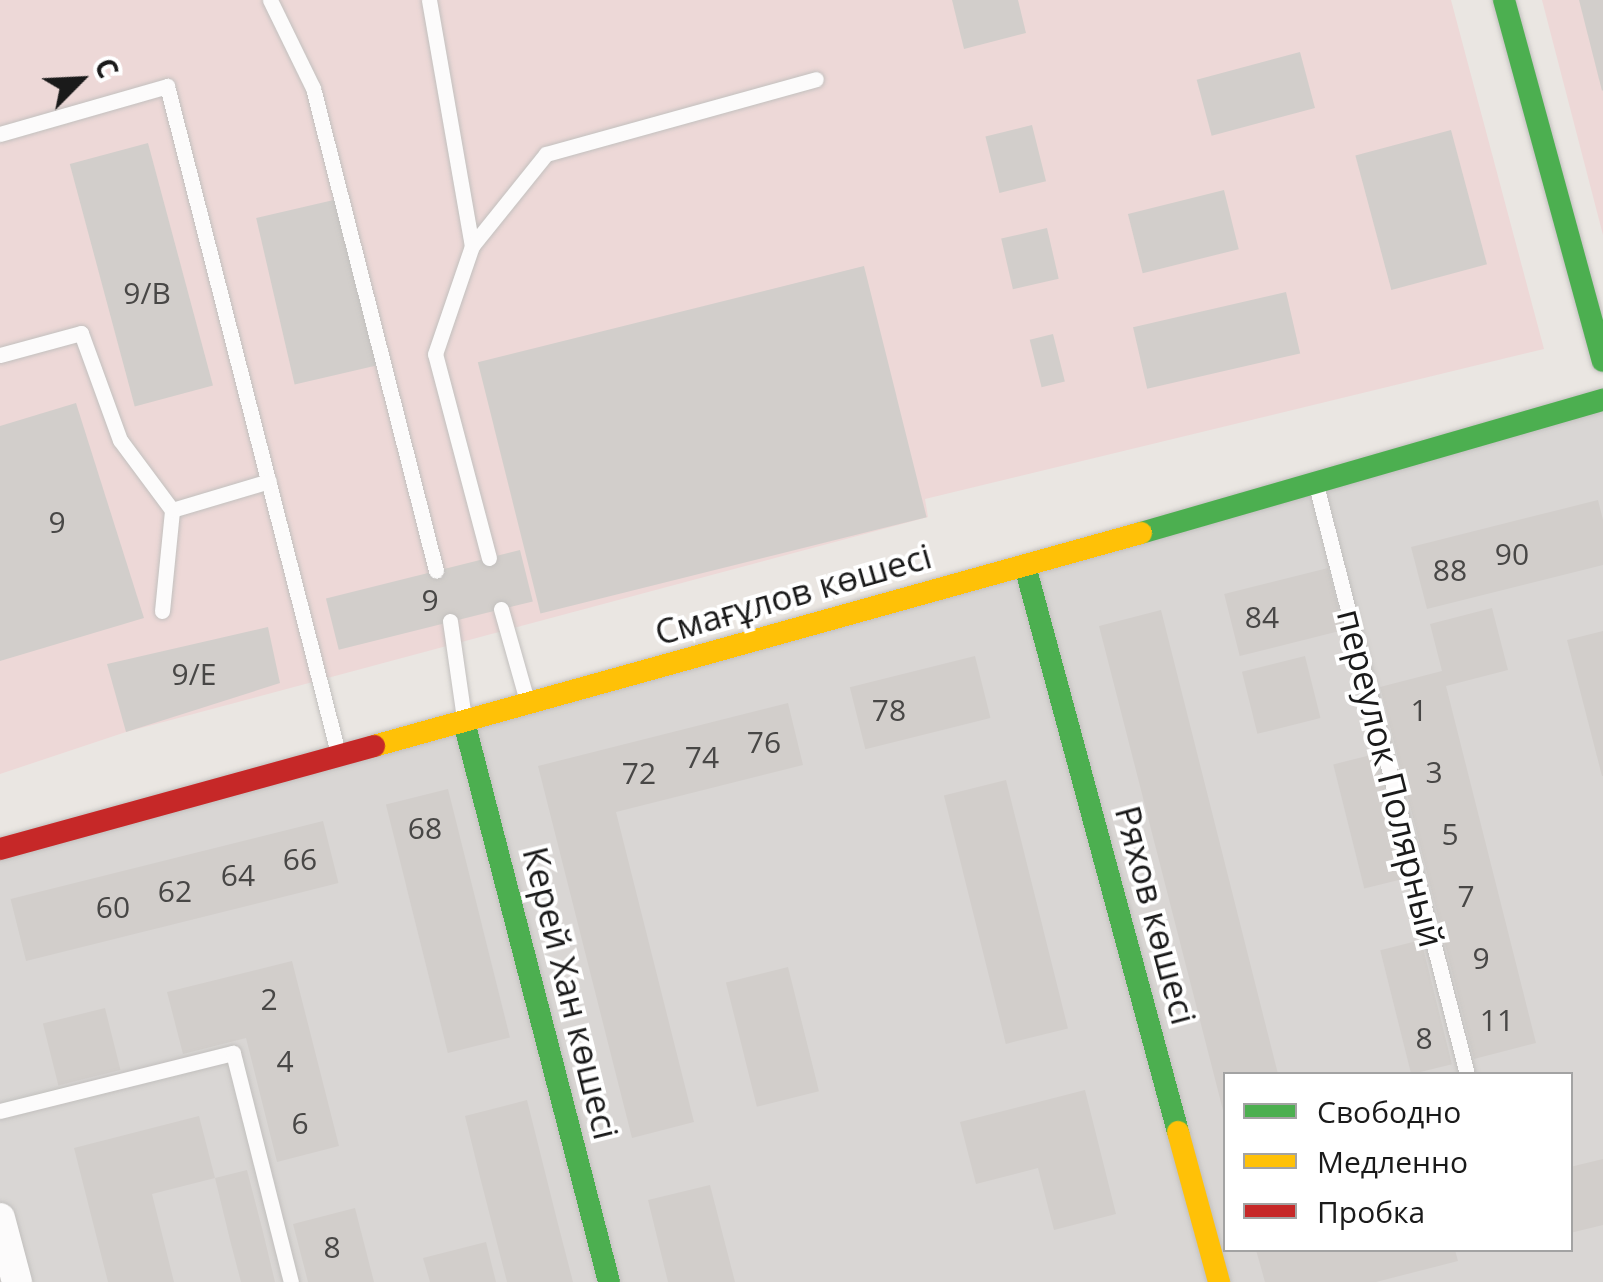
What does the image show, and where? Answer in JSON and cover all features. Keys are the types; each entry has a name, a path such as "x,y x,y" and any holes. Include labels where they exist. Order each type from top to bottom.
{"street":[{"path":"1504,0 1603,361"},
{"name":"Смағұлов көшесі","path":"0,849 1025,566 1603,400"},
{"name":"Ряхов көшесі","path":"1025,566 1218,1282"},
{"name":"Керей Хан көшесі","path":"464,722 609,1282"},
{"path":"0,1218 17,1282"}],"lane":[{"path":"270,0 313,88 436,571"},
{"path":"429,0 472,246"},
{"path":"488,558 436,354 472,246 546,154 816,80"},
{"path":"0,134 167,86 339,756"},
{"path":"0,354 81,333 120,440 172,510 162,611"},
{"path":"172,510 268,481"},
{"name":"переулок Полярный","path":"1315,481 1466,1072"},
{"path":"501,608 528,704"},
{"path":"450,621 464,722"},
{"path":"0,1111 233,1053 292,1282"}],"shaded area":[{"path":"0,0 1451,0 1544,349 925,499 928,517 126,732 0,774"},
{"path":"1542,0 1603,0 1603,235"},
{"path":"1603,400 1603,1282 0,1282 0,849"}],"building":[{"path":"952,0 1018,0 1026,33 964,49"},
{"path":"1579,0 1603,0 1602,91"},
{"path":"1300,52 1315,108 1212,136 1197,80"},
{"path":"1032,125 1046,181 999,193 985,137"},
{"path":"1451,130 1487,264 1391,290 1355,156"},
{"path":"148,143 213,385 135,406 70,164"},
{"path":"1224,190 1239,249 1143,273 1128,214"},
{"path":"338,199 376,366 295,385 256,218"},
{"path":"1047,228 1059,279 1013,289 1001,239"},
{"path":"864,266 927,517 540,614 478,362"},
{"path":"1286,292 1300,353 1147,389 1133,327"},
{"path":"1053,334 1065,382 1042,387 1030,340"},
{"path":"76,403 144,618 0,661 0,426"},
{"path":"1598,500 1603,520 1603,565 1427,609 1411,547"},
{"path":"520,550 533,601 339,650 326,598"},
{"path":"1328,568 1343,630 1240,656 1224,594"},
{"path":"1492,608 1508,670 1446,686 1536,1043 1474,1059 1380,687 1442,671 1430,624"},
{"path":"1161,610 1277,1072 1223,1072 1223,1110 1099,626"},
{"path":"268,627 280,683 126,732 107,664"},
{"path":"1603,631 1603,776 1602,776 1567,640"},
{"path":"975,656 990,718 865,749 850,687"},
{"path":"1305,656 1320,718 1257,734 1242,672"},
{"path":"788,703 803,765 616,812 694,1122 632,1138 538,766"},
{"path":"1375,754 1406,878 1364,889 1333,764"},
{"path":"1006,780 1068,1028 1006,1044 944,795"},
{"path":"448,789 510,1037 448,1053 386,804"},
{"path":"323,821 338,883 26,961 11,899"},
{"path":"1421,940 1452,1064 1411,1072 1380,950"},
{"path":"292,961 339,1146 277,1162 246,1038 183,1054 167,992"},
{"path":"788,967 819,1091 757,1107 726,982"},
{"path":"105,1008 120,1070 58,1086 43,1023"},
{"path":"1085,1090 1116,1214 1054,1230 1038,1168 976,1184 960,1122"},
{"path":"527,1100 573,1282 507,1282 480,1177 465,1116"},
{"path":"199,1116 215,1178 152,1194 174,1282 108,1282 74,1148"},
{"path":"1603,1159 1603,1225 1573,1232 1573,1166"},
{"path":"247,1170 275,1282 241,1282 230,1240 215,1178"},
{"path":"710,1185 735,1282 668,1282 648,1200"},
{"path":"355,1208 374,1282 308,1282 293,1224"},
{"path":"486,1242 496,1282 430,1282 423,1258"},
{"path":"1257,1252 1456,1252 1458,1261 1376,1282 1265,1282"}],"traffic: fast":[{"path":"1504,0 1603,361"},
{"path":"1141,533 1603,400"},
{"path":"1025,566 1178,1132"},
{"path":"464,722 609,1282"}],"traffic: slow":[{"path":"374,746 1141,533"},
{"path":"1178,1132 1219,1282"}],"traffic: jam":[{"path":"0,849 374,746"}]}
